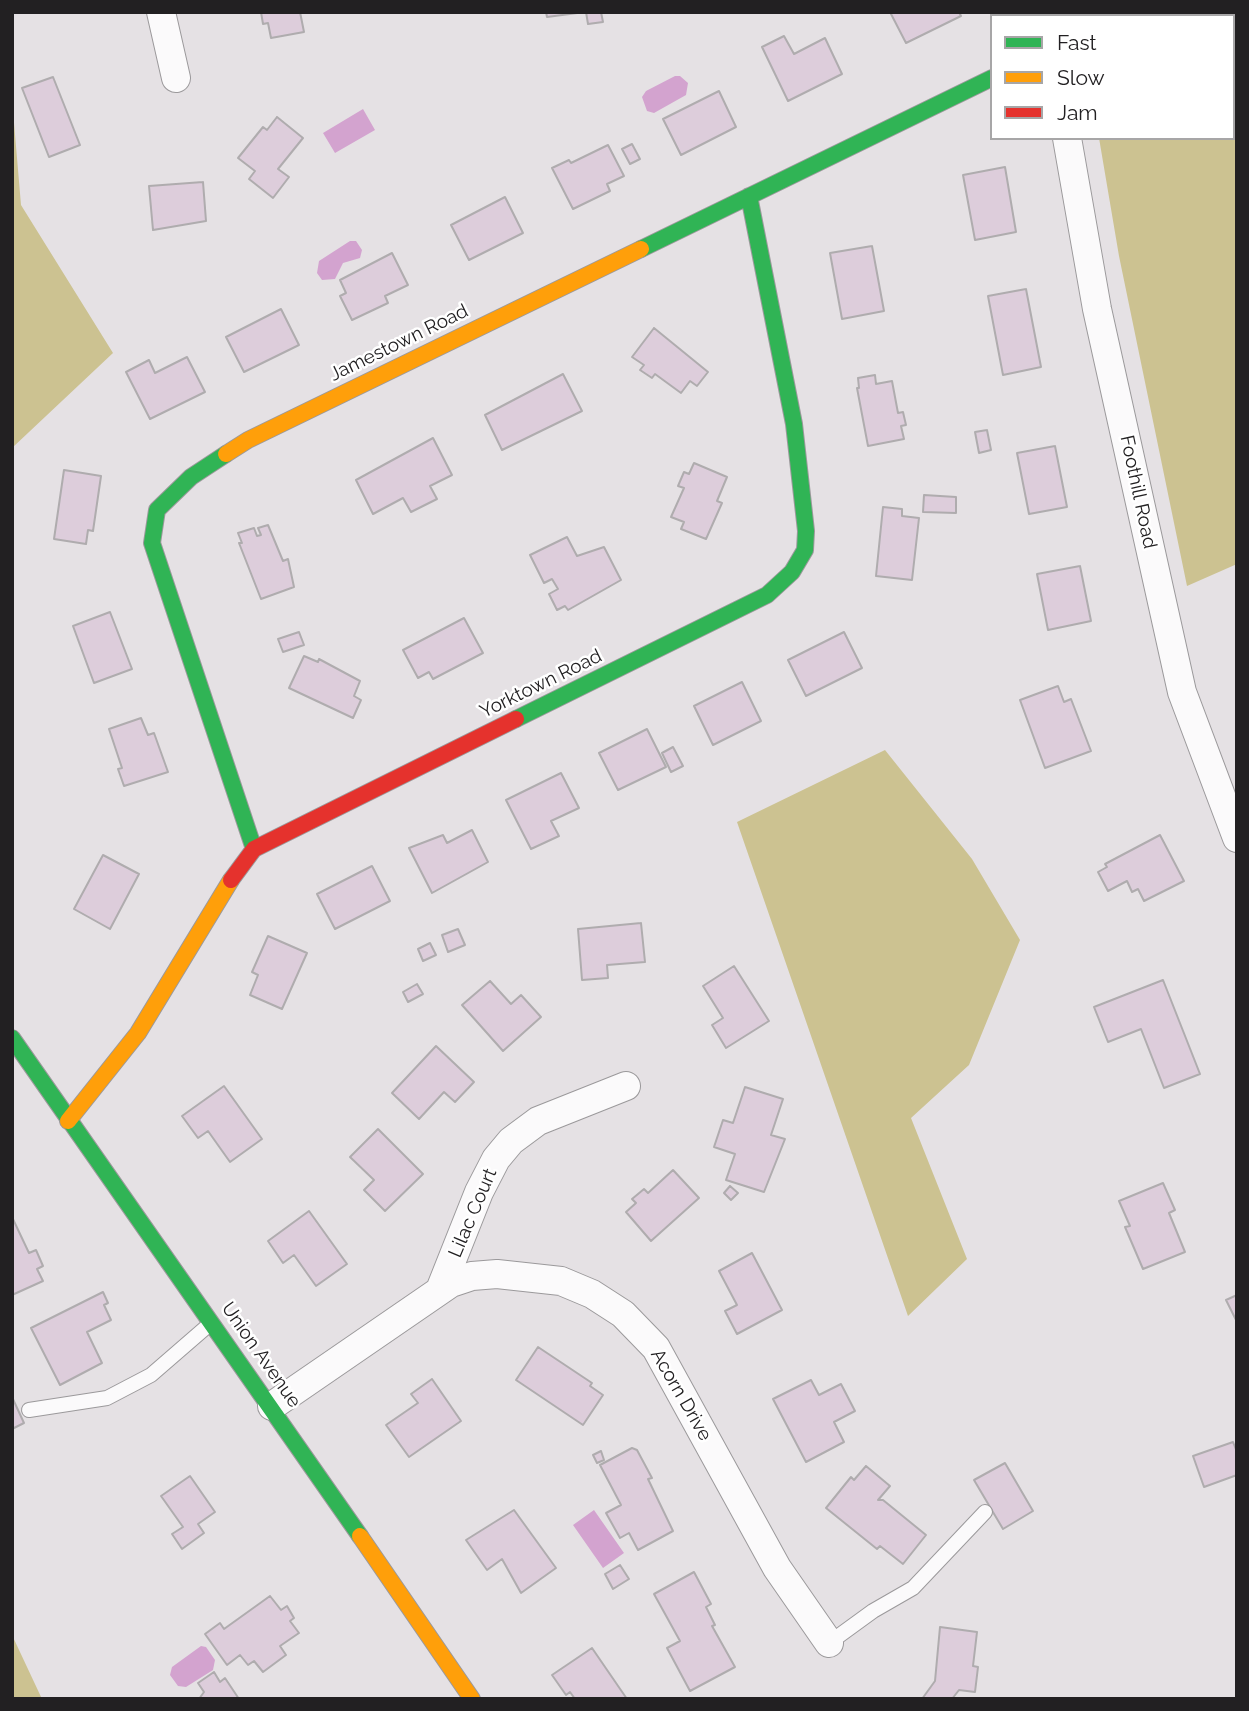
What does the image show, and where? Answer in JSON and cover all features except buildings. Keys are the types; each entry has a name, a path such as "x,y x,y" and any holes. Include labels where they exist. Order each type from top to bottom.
{"street":[{"path":"161,12 176,78"},
{"name":"Jamestown Road","path":"254,849 152,543 157,510 191,477 248,440 990,79"},
{"name":"Foothill Road","path":"1067,140 1097,309 1182,692 1237,838"},
{"name":"Yorktown Road","path":"68,1121 138,1033 219,896 254,849 767,595 792,572 805,550 806,531 794,424 749,196"},
{"name":"Union Avenue","path":"12,1038 68,1121 272,1406 472,1699"},
{"name":"Lilac Court","path":"440,1290 479,1192 496,1159 511,1141 538,1121 626,1086"},
{"name":"Acorn Drive","path":"272,1406 452,1283 472,1276 498,1274 561,1281 592,1294 623,1314 656,1348 777,1568 829,1643"}],"lane":[{"path":"29,1410 107,1398 151,1374 212,1322"},
{"path":"829,1643 873,1611 913,1588 985,1512"}],"shaded area":[{"path":"1237,12 1237,564 1187,586 1119,256 1099,140 1235,140 1235,14 1078,14"},
{"path":"680,76 688,83 686,95 654,113 647,111 642,97 646,91"},
{"path":"12,99 21,205 113,353 12,448"},
{"path":"363,109 375,130 335,153 323,133"},
{"path":"350,241 356,241 362,250 360,258 343,263 335,279 322,280 317,273 319,261"},
{"path":"885,750 972,859 1020,940 969,1065 911,1118 967,1259 908,1316 737,822"},
{"path":"594,1510 624,1553 603,1568 573,1525"},
{"path":"12,1635 42,1699 12,1699"},
{"path":"201,1646 206,1647 215,1660 213,1670 186,1687 178,1686 170,1675 172,1667"}],"traffic: fast":[{"path":"641,249 990,79"},
{"path":"516,719 767,595 792,572 805,550 806,531 794,424 749,196"},
{"path":"226,454 191,477 157,510 152,543 254,849"},
{"path":"12,1038 360,1536"}],"traffic: slow":[{"path":"226,454 248,440 641,249"},
{"path":"68,1121 138,1033 231,880"},
{"path":"360,1536 472,1699"}],"traffic: jam":[{"path":"231,880 254,849 516,719"}]}
